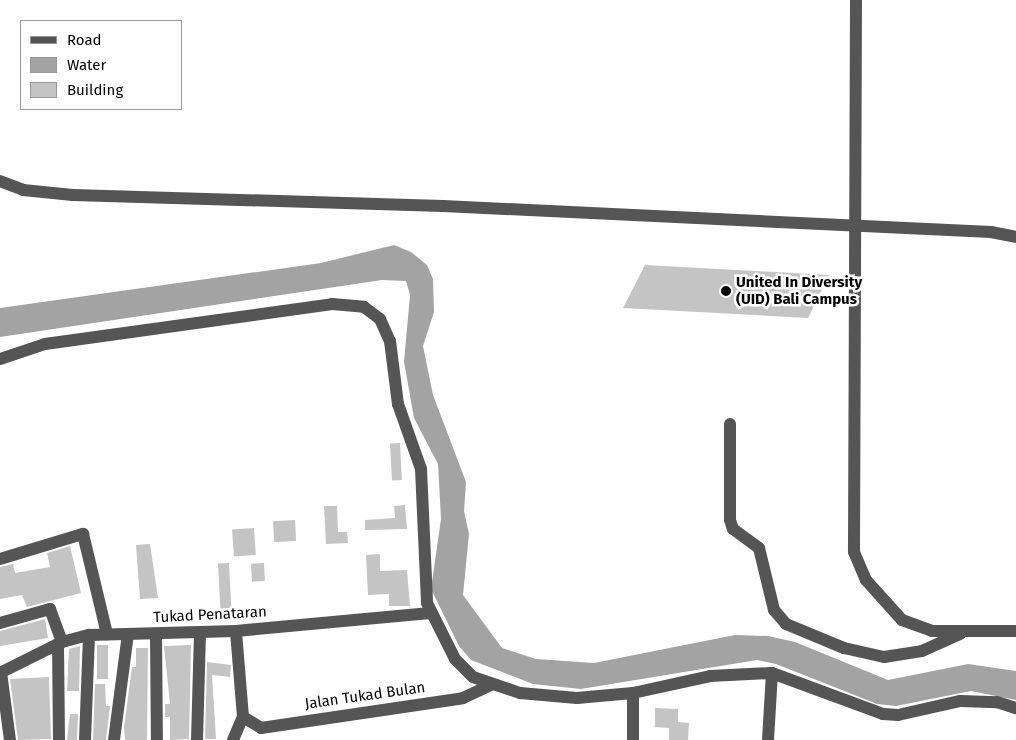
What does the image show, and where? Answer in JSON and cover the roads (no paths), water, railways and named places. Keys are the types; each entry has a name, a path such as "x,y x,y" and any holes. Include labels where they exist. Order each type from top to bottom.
{"street":[{"path":"856,0 854,552 866,580 902,620 932,631 962,633 1016,632"},
{"path":"0,181 23,190 73,195 443,206 856,225 1016,237"},
{"path":"0,359 45,344 332,304 370,311 383,324 390,341 398,404 421,469 425,500 423,578 430,613 454,659 473,677 491,685 556,698 633,693 710,676 772,673 883,714 898,715 960,701 997,702 1016,708"},
{"path":"730,424 730,520 733,529 759,548 774,610 786,624 844,648 884,657 922,651 962,633"},
{"path":"0,559 83,534 107,634"},
{"path":"0,623 52,609 60,643 59,740"},
{"name":"Tukad Penataran","path":"0,673 60,643 89,636 236,631 430,613"},
{"path":"233,740 243,717 236,631"},
{"path":"197,740 200,633"},
{"path":"114,740 128,634"},
{"path":"156,634 157,740"},
{"path":"85,740 89,636"},
{"path":"0,673 10,740"},
{"path":"768,740 772,673"},
{"name":"Jalan Tukad Bulan","path":"243,717 261,728 463,698 491,685"},
{"path":"632,740 633,693"}],"water":[{"path":"394,245 411,252 427,265 433,279 434,312 423,346 433,395 466,482 464,511 469,534 463,595 502,648 536,659 594,663 735,635 768,636 795,642 888,680 968,664 1016,671 1016,700 971,691 896,706 877,704 776,664 757,660 581,689 533,684 471,660 459,646 431,589 441,519 438,464 414,418 404,362 410,295 406,281 382,280 0,337 0,308 321,263"}],"place":[{"name":"United In Diversity (UID) Bali Campus","path":"726,291"}]}
